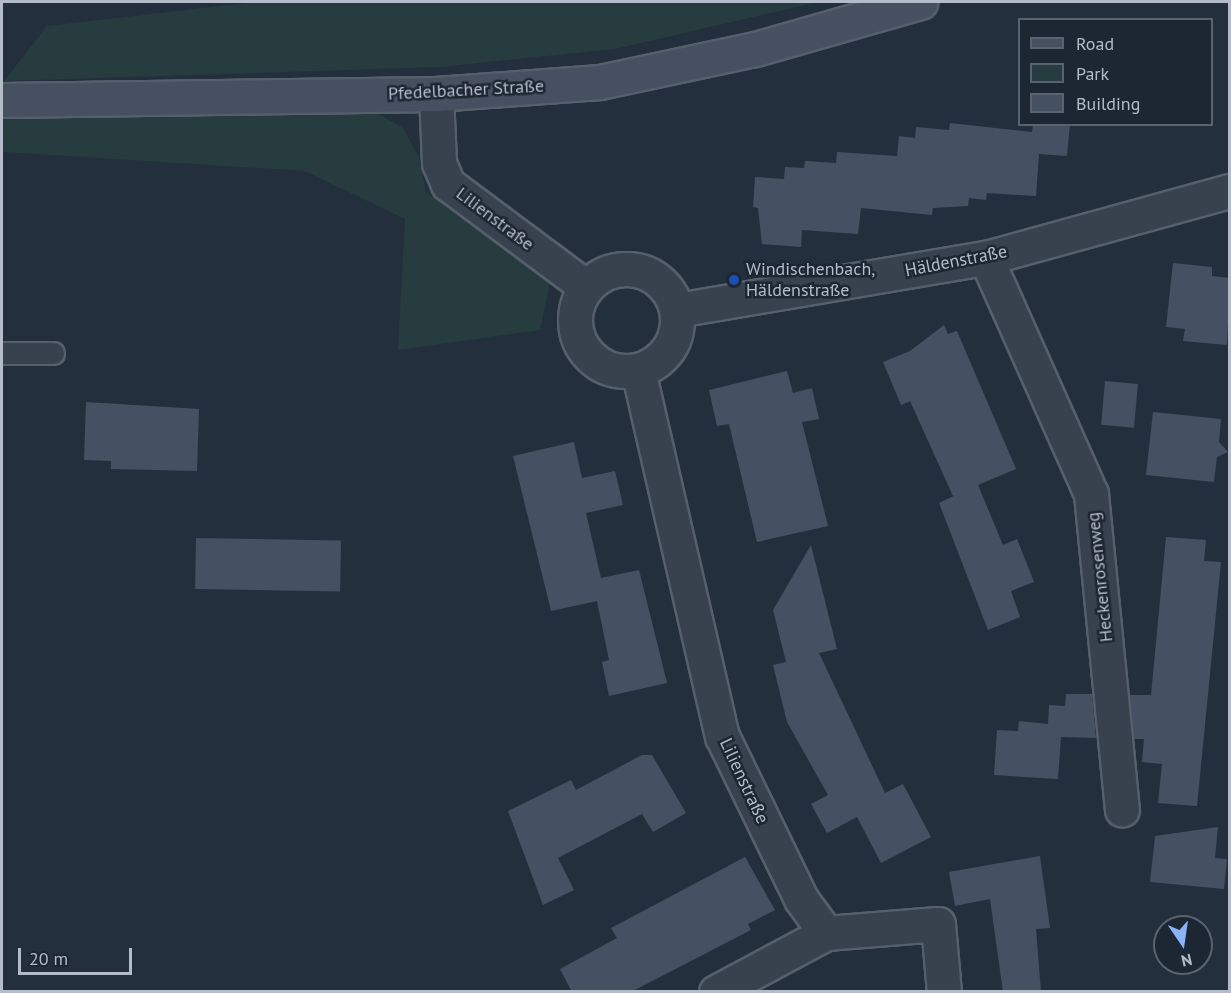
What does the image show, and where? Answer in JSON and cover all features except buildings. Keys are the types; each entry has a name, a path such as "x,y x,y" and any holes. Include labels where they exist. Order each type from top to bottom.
{"street":[{"name":"Pfedelbacher Straße","path":"2,99 436,94 600,82 754,49 920,2"},
{"name":"Lilienstraße","path":"436,94 440,163 448,184 586,287"},
{"name":"Häldenstraße","path":"677,310 986,258 1230,192"},
{"name":"Heckenrosenweg","path":"986,258 1091,494 1122,810"},
{"path":"639,269 670,291 677,310 670,348 638,370 618,371 584,350 575,315 586,287 601,274 639,269"},
{"name":"Lilienstraße","path":"638,370 722,736 801,898 826,933"},
{"path":"716,992 826,933 938,924 944,992"}],"lane":[{"path":"2,352 53,353"}],"green space":[{"path":"255,2 818,2 615,49 440,67 4,81 47,26"},
{"path":"376,113 403,128 419,157 426,192 550,283 540,330 398,350 405,219 305,171 2,152 2,116"}],"place":[{"name":"Windischenbach, Häldenstraße","path":"734,280"}]}
